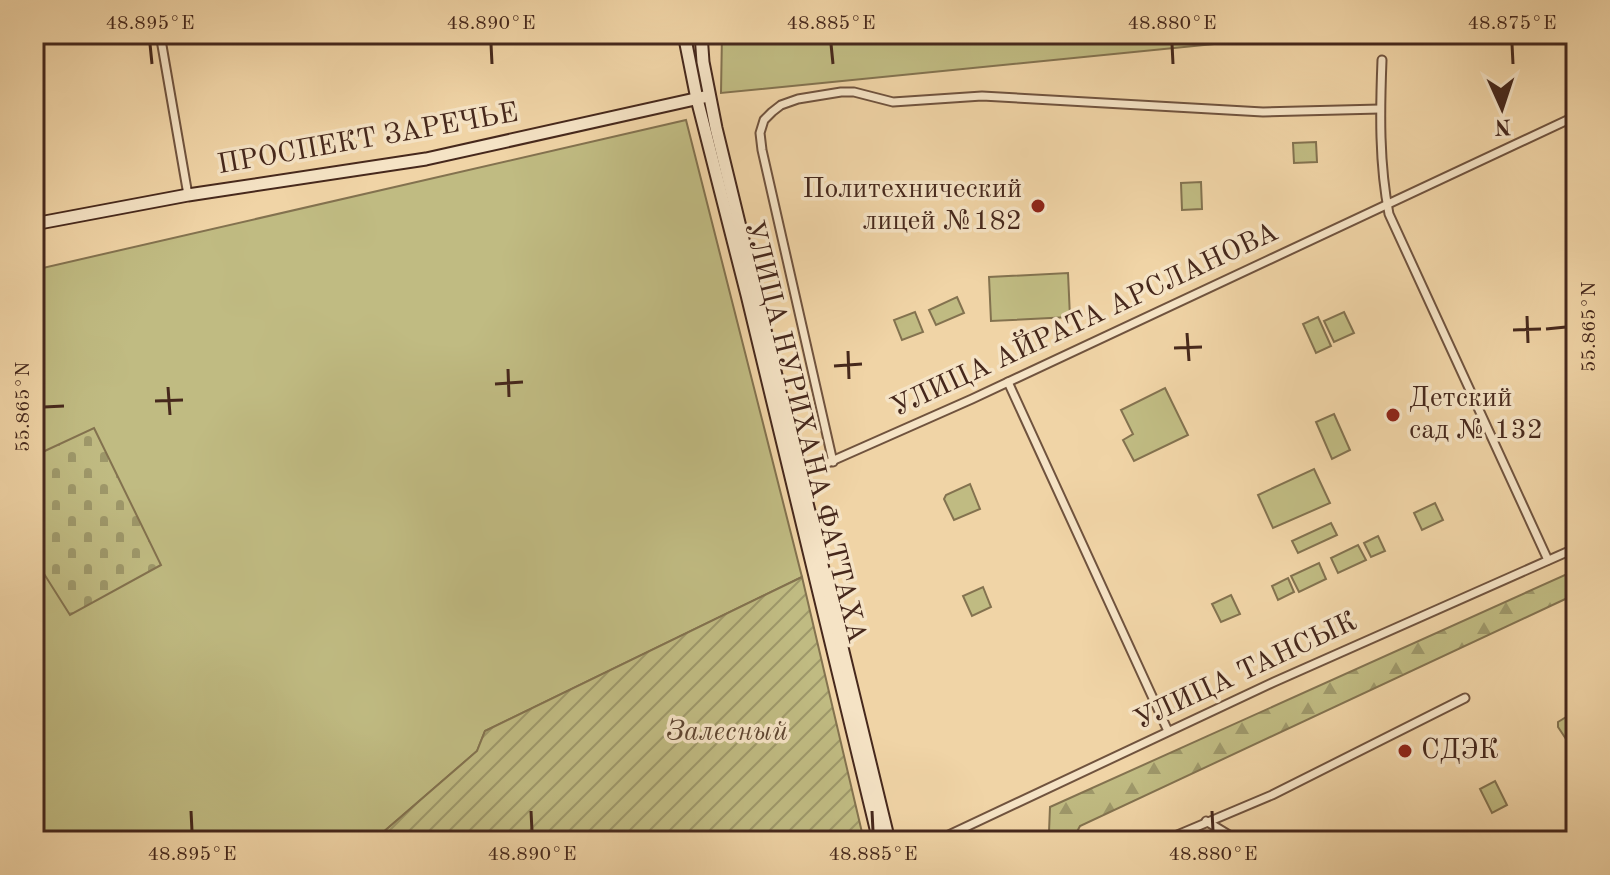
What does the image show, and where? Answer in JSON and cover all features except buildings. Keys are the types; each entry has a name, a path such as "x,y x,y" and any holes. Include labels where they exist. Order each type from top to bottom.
{"street":[{"path":"160,34 188,195"},
{"name":"УЛИЦА НУРИХАНА ФАТТАХА","path":"684,34 703,98 889,841"},
{"name":"УЛИЦА НУРИХАНА ФАТТАХА","path":"701,34 703,98"},
{"path":"1382,60 1380,109 1389,214 1548,560"},
{"path":"833,462 762,150 760,133 764,120 781,105 798,99 854,92 893,102 982,96 1263,112 1380,109"},
{"name":"ПРОСПЕКТ ЗАРЕЧЬЕ","path":"34,224 188,195 426,159 703,98"},
{"name":"УЛИЦА АЙРАТА АРСЛАНОВА","path":"796,477 1008,382 1576,116"},
{"path":"1008,382 1168,731"},
{"name":"УЛИЦА НУРИХАНА ФАТТАХА","path":"796,477 879,841"},
{"name":"УЛИЦА ТАНСЫК","path":"936,841 1168,731 1576,548"},
{"path":"1163,841 1272,795 1465,698"},
{"path":"1206,821 1239,841"}],"green space":[{"path":"722,34 1316,34 721,93"},
{"path":"686,120 802,577 485,731 477,751 373,841 34,841 34,270"},
{"path":"1316,142 1317,162 1294,163 1293,143"},
{"path":"1201,182 1202,209 1182,210 1181,183"},
{"path":"1068,273 1070,317 991,321 989,277"},
{"path":"957,297 964,313 936,325 929,310"},
{"path":"915,312 923,332 902,340 894,320"},
{"path":"1344,312 1354,333 1334,342 1324,321"},
{"path":"1318,317 1331,346 1316,353 1303,324"},
{"path":"1165,388 1188,435 1134,461 1123,440 1133,434 1121,410"},
{"path":"1334,414 1350,450 1332,459 1316,422"},
{"path":"94,428 161,565 70,615 34,558 34,456"},
{"path":"1314,469 1330,503 1273,528 1258,495"},
{"path":"970,484 980,509 954,520 944,499 946,495"},
{"path":"1435,503 1443,520 1422,530 1414,513"},
{"path":"1331,523 1337,535 1298,553 1292,541"},
{"path":"1378,536 1385,551 1371,557 1364,543"},
{"path":"1358,545 1366,560 1338,573 1331,558"},
{"path":"1319,563 1326,579 1299,592 1291,576"},
{"path":"1576,570 1576,594 1080,826 1072,841 1037,841 1049,832 1050,807"},
{"name":"Залесный","path":"802,577 864,841 373,841 477,751 485,731"},
{"path":"1288,578 1294,592 1278,600 1272,586"},
{"path":"983,587 991,607 972,616 963,596"},
{"path":"1231,595 1240,614 1221,622 1212,604"},
{"path":"1576,711 1576,741 1568,742 1558,722"},
{"path":"1495,781 1507,805 1492,813 1480,789"}],"place":[{"name":"Политехнический лицей №182","path":"1038,206"},
{"name":"Детский сад № 132","path":"1393,415"},
{"name":"СДЭК","path":"1405,751"}]}
